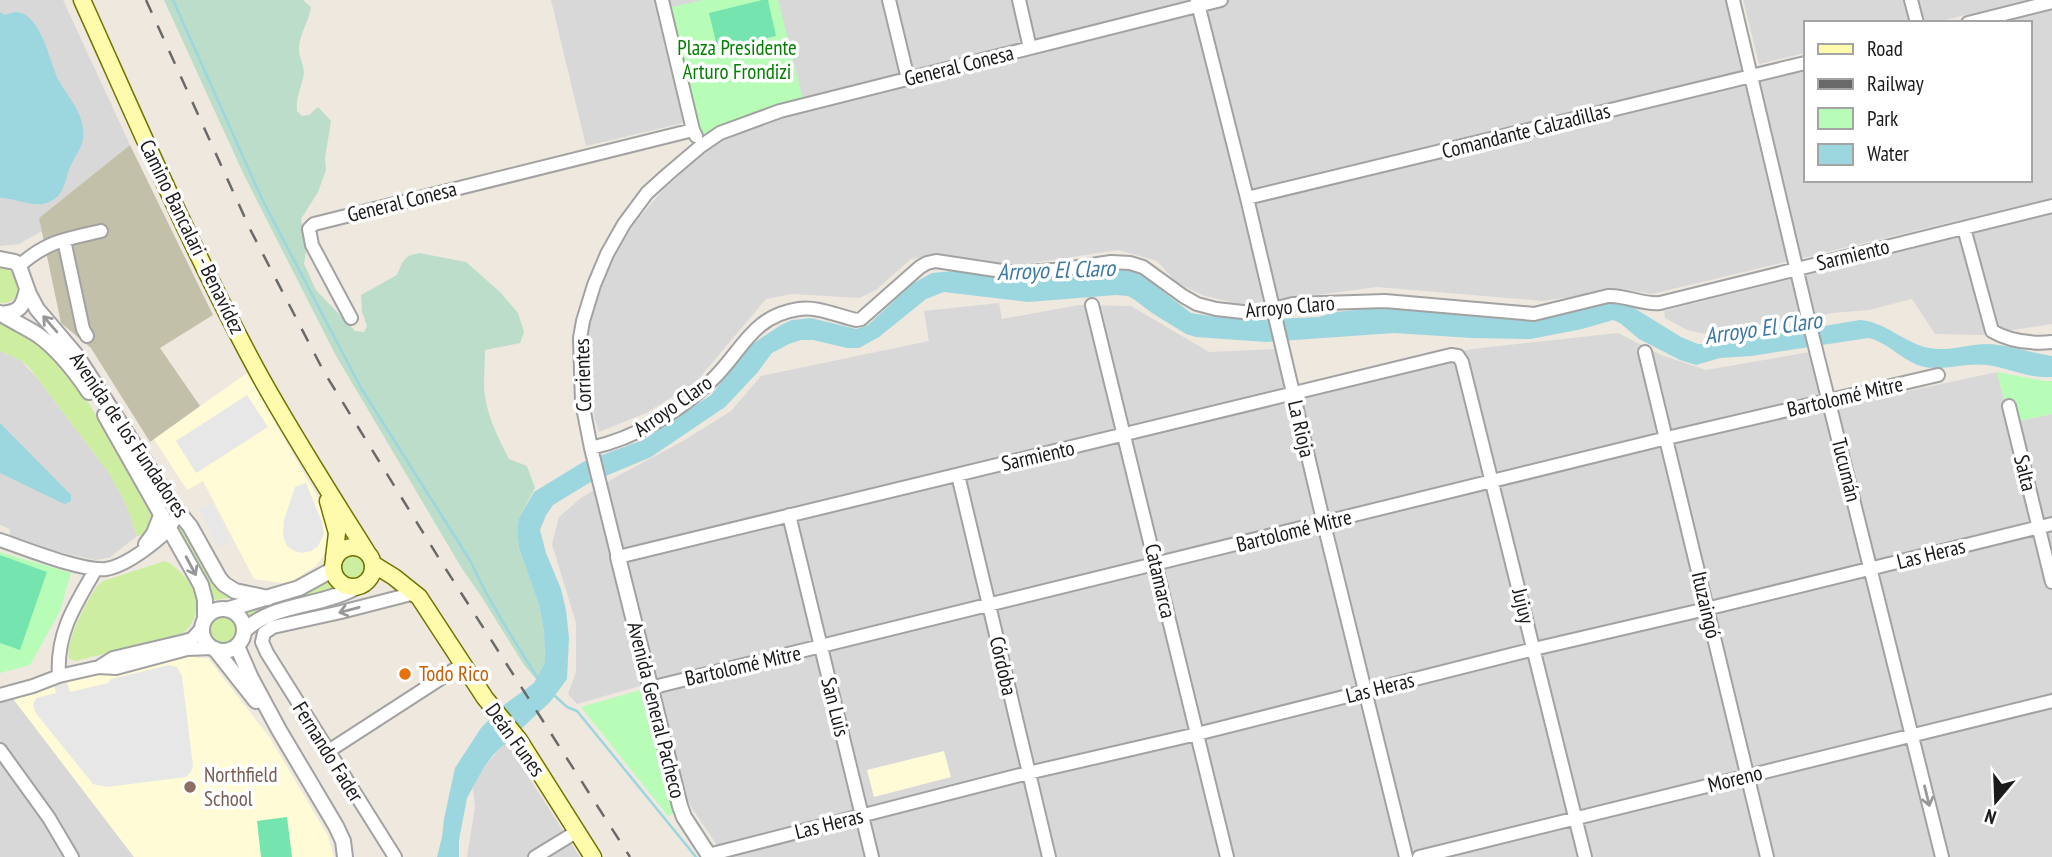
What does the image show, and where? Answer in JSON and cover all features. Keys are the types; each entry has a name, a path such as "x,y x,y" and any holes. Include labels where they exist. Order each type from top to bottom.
{"main road":[{"name":"Camino Bancalari - Benavídez","path":"82,0 155,163 260,376 371,559"},
{"name":"Camino Bancalari - Benavídez","path":"313,467 335,523 337,541 332,565"},
{"path":"361,585 370,578 371,559 364,550 352,546 340,551 332,565 334,577 344,586 361,585 376,579 387,580 413,591"},
{"name":"Deán Funes","path":"371,559 413,591 425,604 492,707 519,740 593,857"}],"street":[{"path":"662,0 693,130 701,146"},
{"path":"889,0 908,79"},
{"path":"1019,0 1030,48"},
{"name":"General Conesa","path":"701,146 732,128 780,111 1197,3 1221,0"},
{"name":"Tucumán","path":"1733,0 1809,322 1942,857"},
{"path":"1911,0 1916,21"},
{"path":"1976,21 2052,2"},
{"name":"La Rioja","path":"1197,3 1247,198 1406,857"},
{"name":"Comandante Calzadillas","path":"1247,198 1804,63"},
{"name":"General Conesa","path":"351,318 312,246 309,229 314,224 693,130"},
{"name":"Corrientes","path":"618,557 582,402 580,338 583,321 607,254 635,208 647,193 701,146"},
{"name":"Sarmiento","path":"1653,304 2052,206"},
{"path":"1964,228 1992,331 2021,342 2052,342"},
{"path":"0,259 15,262 19,266 35,252 64,240 101,231"},
{"path":"64,240 83,329 87,336"},
{"name":"Arroyo Claro","path":"592,451 628,437 667,415 714,379 751,332 772,316 806,308 861,319 928,262 944,261 1015,273 1065,269 1111,261 1130,263 1143,267 1197,304 1243,312 1273,312 1293,304 1385,301 1534,314 1608,296 1653,304"},
{"name":"Avenida de los Fundadores","path":"19,266 37,309 76,355 179,514 190,526 219,578 235,590 268,598"},
{"path":"1,314 14,313 20,308 27,289"},
{"name":"Catamarca","path":"1092,305 1227,857"},
{"name":"Avenida de los Fundadores","path":"1,314 40,337 66,361 105,415 204,591 203,623"},
{"name":"Ituzaingó","path":"1645,352 1767,857"},
{"name":"Sarmiento","path":"618,557 1451,355 1458,356"},
{"name":"Jujuy","path":"1458,356 1463,365 1493,482 1585,857"},
{"name":"Bartolomé Mitre","path":"650,688 989,607 1667,438 1938,375"},
{"name":"Salta","path":"2009,406 2052,582"},
{"name":"Córdoba","path":"958,475 1049,857"},
{"path":"138,553 153,534 161,513"},
{"path":"0,540 58,560 96,569 114,567 165,533 179,514"},
{"name":"San Luis","path":"789,515 872,857"},
{"name":"Las Heras","path":"709,856 1028,774 2052,524"},
{"path":"138,553 169,542 178,542"},
{"name":"Avenida General Pacheco","path":"618,557 680,806 709,856"},
{"path":"99,667 113,658 192,639 218,608 229,609 299,588 332,565"},
{"path":"59,676 58,652 61,639 96,569"},
{"path":"0,695 59,676 99,667 116,668 187,649 226,651 237,646 245,630 260,619 361,585"},
{"name":"Fernando Fader","path":"395,857 327,752 264,647 262,637 273,627 413,591"},
{"path":"229,609 241,617 245,630"},
{"path":"203,623 204,639 279,730"},
{"path":"237,646 279,730 336,826 343,841 345,857"},
{"path":"327,752 463,664"},
{"name":"Moreno","path":"1419,857 2052,701"},
{"path":"0,750 49,818 72,857"},
{"path":"535,857 576,832"}],"shaded area":[{"path":"0,0 63,0 130,145 39,218 42,231 19,244 0,246"},
{"path":"551,0 1727,0 1748,83 1804,69 1804,182 2031,182 2031,21 1998,21 2052,7 2052,198 1652,294 1623,289 1543,301 1377,287 1243,305 1205,296 1177,283 1157,261 1118,250 1013,266 934,255 911,259 876,290 859,298 792,294 766,299 696,382 646,413 599,432 594,417 589,372 589,327 600,292 612,261 634,224 663,190 701,155 683,123 586,146"},
{"path":"1743,0 2029,0 1940,21 1804,21 1804,53 1759,64"},
{"path":"130,145 213,315 160,348 200,406 150,442 91,348 61,323 39,218"},
{"path":"2052,213 2052,324 1982,335 1935,334 1912,299 1869,310 1832,313 1706,334 1687,330 1665,318 1664,311"},
{"path":"999,303 1002,319 1079,305 1131,306 1209,352 1276,349 1286,388 1472,349 1618,333 1661,355 1706,370 1810,352 1825,409 1997,372 2010,423 2052,414 2052,857 725,857 683,795 657,681 577,704 568,694 576,672 576,623 552,544 559,517 581,498 731,411 761,376 929,341 924,311"},
{"path":"0,351 20,360 37,378 109,473 126,504 137,536 109,558 95,560 46,549 10,537 10,529 0,525"},
{"path":"247,373 317,496 325,518 328,536 323,557 316,566 291,582 254,579 203,481 187,490 154,439"},
{"path":"247,395 268,427 196,473 176,441"},
{"path":"306,483 322,522 324,534 318,546 302,553 287,546 283,536 284,520 295,487"},
{"path":"212,503 231,541 218,548 199,509"},
{"name":"Northfield School","path":"193,651 197,658 208,658 270,738 328,836 334,857 134,857 11,696"},
{"path":"169,665 177,667 182,676 193,766 186,777 106,787 93,784 35,712 33,704 36,698 56,693 54,684 67,682 70,692"},
{"path":"11,696 134,857 0,857 0,699"},
{"path":"506,742 580,857 467,857 475,807 473,787 484,767"},
{"path":"944,751 951,777 874,797 867,770"}],"green space":[{"path":"164,0 303,0 311,7 299,45 304,75 297,111 302,116 309,115 318,107 331,121 325,158 326,170 318,192 301,219 306,251 304,264 316,290 355,331 364,332 367,326 362,312 361,295 397,275 408,256 419,253 466,262 500,292 518,313 524,332 520,343 485,350 484,384 489,413 504,450 509,459 527,466 535,488 519,518 517,528 519,548 539,605 544,631 545,662 536,679 524,665 461,567 335,354 244,175"},
{"name":"Plaza Presidente Arturo Frondizi","path":"703,0 778,0 803,100 707,135 698,133 668,8"},
{"path":"768,0 776,36 718,50 709,13"},
{"path":"0,263 13,273 18,287 14,298 9,302 0,303"},
{"path":"0,318 36,339 73,378 143,490 155,518 151,529 144,535 137,536 126,504 109,473 28,366 0,351"},
{"path":"1997,372 2052,381 2052,414 2010,423"},
{"path":"180,520 213,583 223,593 236,597 208,601 176,527"},
{"path":"0,552 71,573 60,611 30,665 0,673"},
{"path":"351,554 361,558 365,568 361,578 351,582 341,578 337,568 341,558"},
{"path":"0,555 47,572 20,650 0,643"},
{"path":"165,561 179,571 193,589 196,612 189,627 182,634 76,661 69,659 74,632 97,586 103,581"},
{"path":"329,577 336,590 248,620 242,610 292,598"},
{"path":"223,615 233,619 237,629 233,639 223,643 213,639 209,629 213,619"},
{"path":"644,689 677,812 668,816 581,707"},
{"path":"287,817 292,857 261,857 257,821"}],"water":[{"path":"0,12 5,15 15,12 24,14 32,20 59,81 82,122 82,143 63,188 56,198 42,204 0,198"},
{"name":"Arroyo El Claro","path":"1114,269 1140,274 1191,313 1216,317 1257,320 1319,317 1336,312 1376,308 1537,320 1621,300 1681,337 1698,344 1714,344 1860,320 1878,325 1929,348 1988,344 2052,356 2052,377 1987,365 1928,368 1868,338 1751,356 1720,358 1696,365 1639,339 1613,320 1531,339 1394,333 1266,342 1196,337 1186,334 1128,296 1028,302 944,292 926,299 879,337 859,348 801,340 772,353 725,407 651,457 589,483 553,505 540,530 566,610 569,638 567,679 550,702 494,754 484,767 467,798 459,840 459,857 437,857 455,768 481,728 504,705 534,683 545,662 544,631 539,605 519,548 517,528 519,518 534,492 583,462 643,440 711,395 752,344 792,320 811,318 856,329 868,325 912,284 932,273 953,271 1027,282"},
{"path":"0,423 71,495 71,501 65,504 0,473"}],"waterway":[{"path":"173,0 262,199 361,388 471,562 537,677"},
{"path":"555,696 567,707 577,711 696,857"}],"railway":[{"path":"146,0 251,231 324,372 440,560 630,857"}],"place":[{"name":"Todo Rico","path":"405,674"},
{"name":"Northfield School","path":"190,787"}]}
